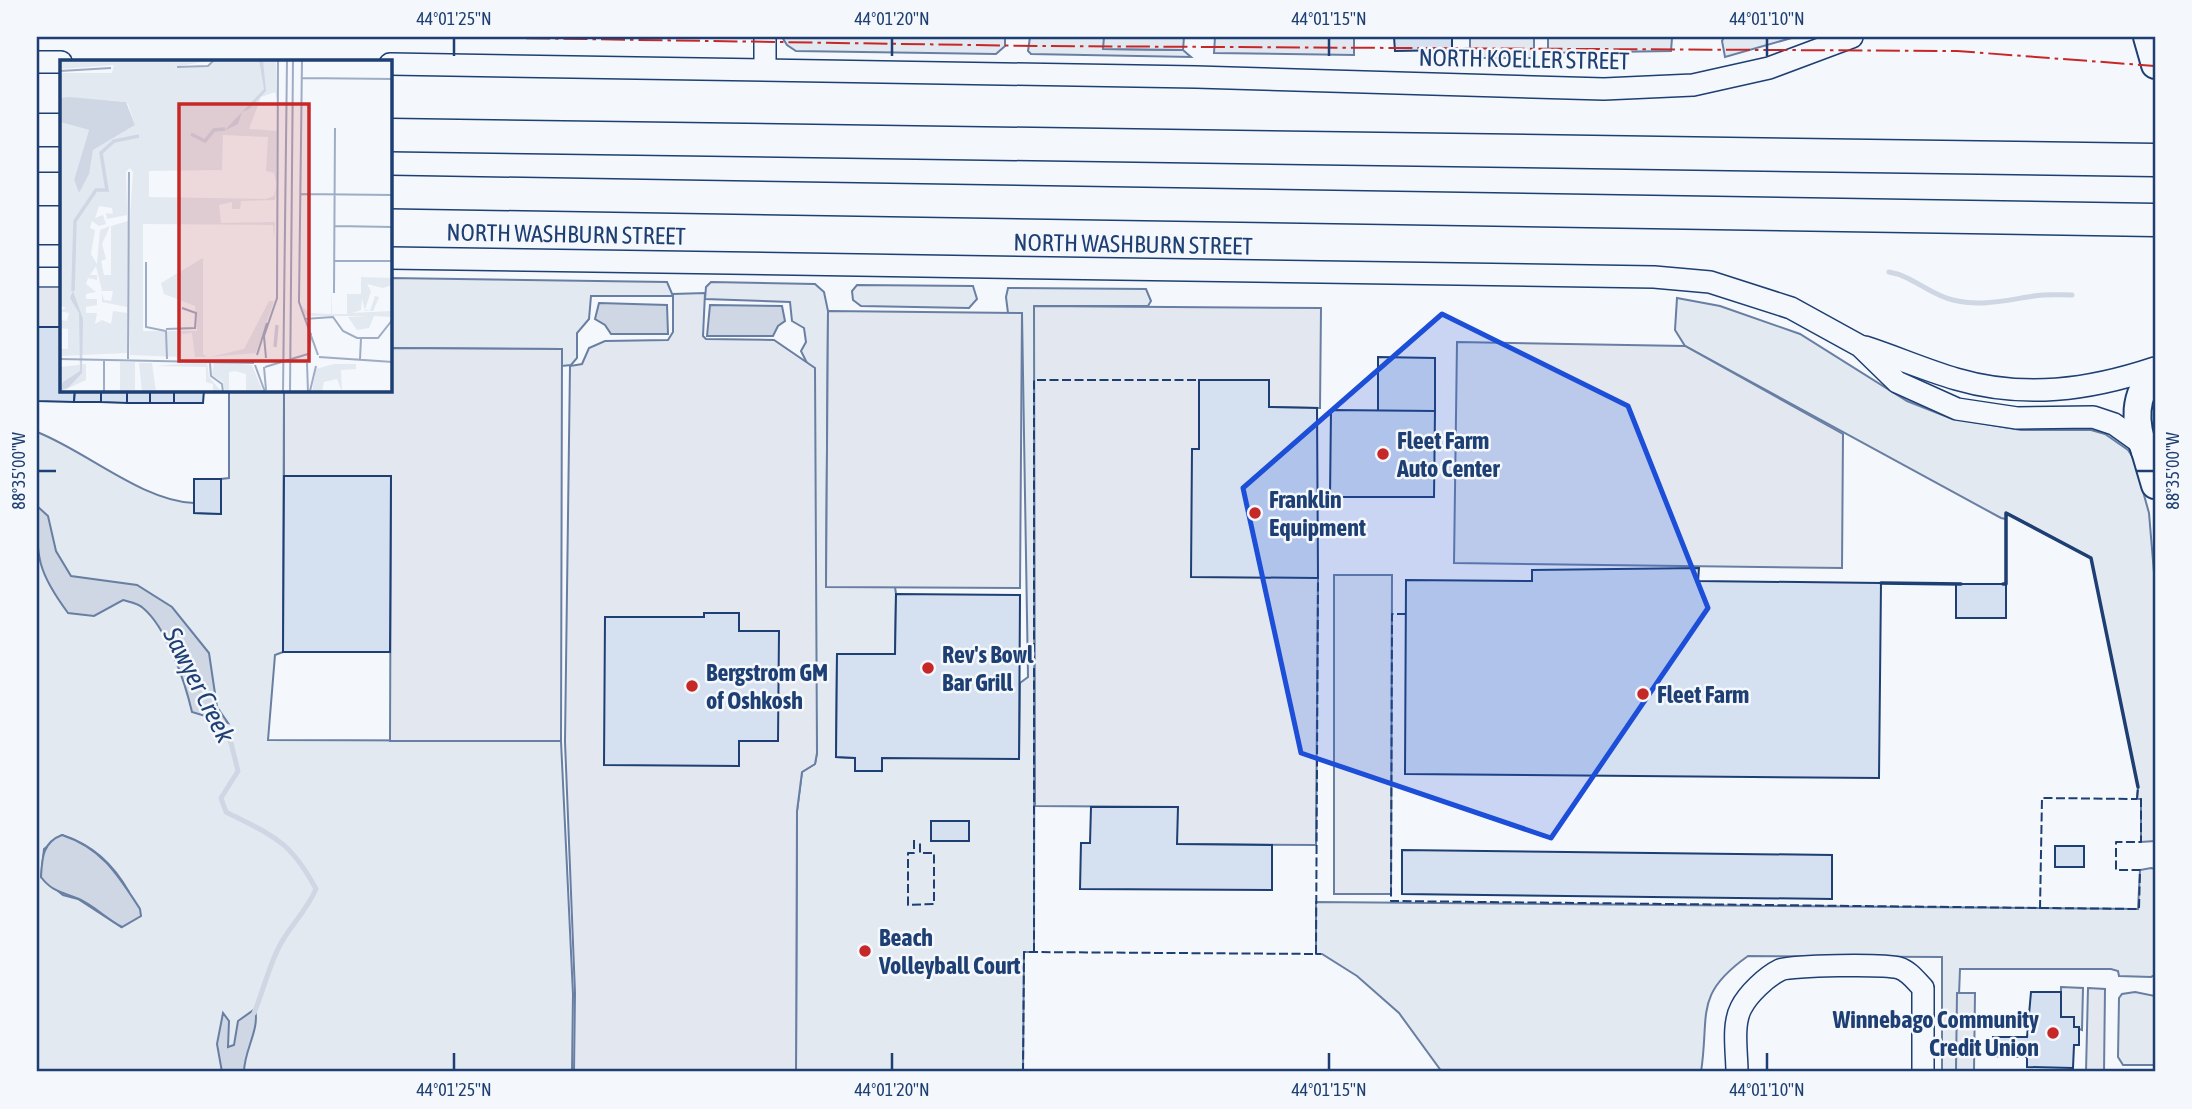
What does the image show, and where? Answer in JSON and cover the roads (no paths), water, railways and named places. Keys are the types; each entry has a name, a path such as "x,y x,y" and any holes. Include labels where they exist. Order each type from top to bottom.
{"highway":[{"path":"37,130 60,130"},
{"path":"392,135 2155,160"},
{"path":"37,189 60,189"},
{"path":"392,192 2155,220"}],"main road":[{"path":"2147,37 2155,65"},
{"path":"2155,371 2139,398 2137,417 2155,485"}],"street":[{"path":"765,37 765,69"},
{"name":"NORTH KOELLER STREET","path":"392,64 765,69 1604,89 1693,85 1769,68 1839,40"},
{"path":"37,62 60,62"},
{"path":"37,256 60,256"},
{"name":"NORTH WASHBURN STREET","path":"392,258 1654,277 1710,282 1739,289 1819,321 1860,346 1954,379 2021,391 2086,387 2155,371"},
{"name":"NORTH WASHBURN STREET","path":"1860,346 1897,382 1956,409 2017,418 2093,417 2114,424 2147,451"},
{"path":"1737,1072 1737,1023 1741,1008 1768,979 1782,969 1848,967 1898,968 1909,973 1923,988 1923,1072"}],"water":[{"path":"599,303 667,305 668,334 611,334 605,325 595,319"},
{"path":"710,305 782,306 785,321 778,326 773,336 707,336"},
{"path":"37,506 48,516 56,551 71,576 137,585 172,607 209,653 217,707 228,723 192,712 180,671 167,642 160,628 141,606 123,600 94,616 68,613 57,598 40,562"},
{"path":"62,835 88,847 108,864 140,909 141,916 122,927 85,902 58,891 45,882 41,877 45,851 51,842"},
{"path":"255,1009 254,1032 244,1072 222,1072 217,1044 223,1013 229,1021 228,1047 234,1045 238,1021"}],"waterway":[{"path":"1889,272 1906,277 1945,298 1963,302 1984,303 2039,295 2072,295"},
{"name":"Sawyer Creek","path":"214,714 231,743 238,771 221,798 226,812 279,841 298,860 316,889 280,944 254,1013"}],"place":[{"name":"Fleet Farm Auto Center","path":"1383,454"},
{"name":"Franklin Equipment","path":"1255,513"},
{"name":"Rev's Bowl Bar Grill","path":"928,668"},
{"name":"Bergstrom GM of Oshkosh","path":"692,686"},
{"name":"Fleet Farm","path":"1643,694"},
{"name":"Beach Volleyball Court","path":"865,951"},
{"name":"Winnebago Community Credit Union","path":"2053,1033"}]}
